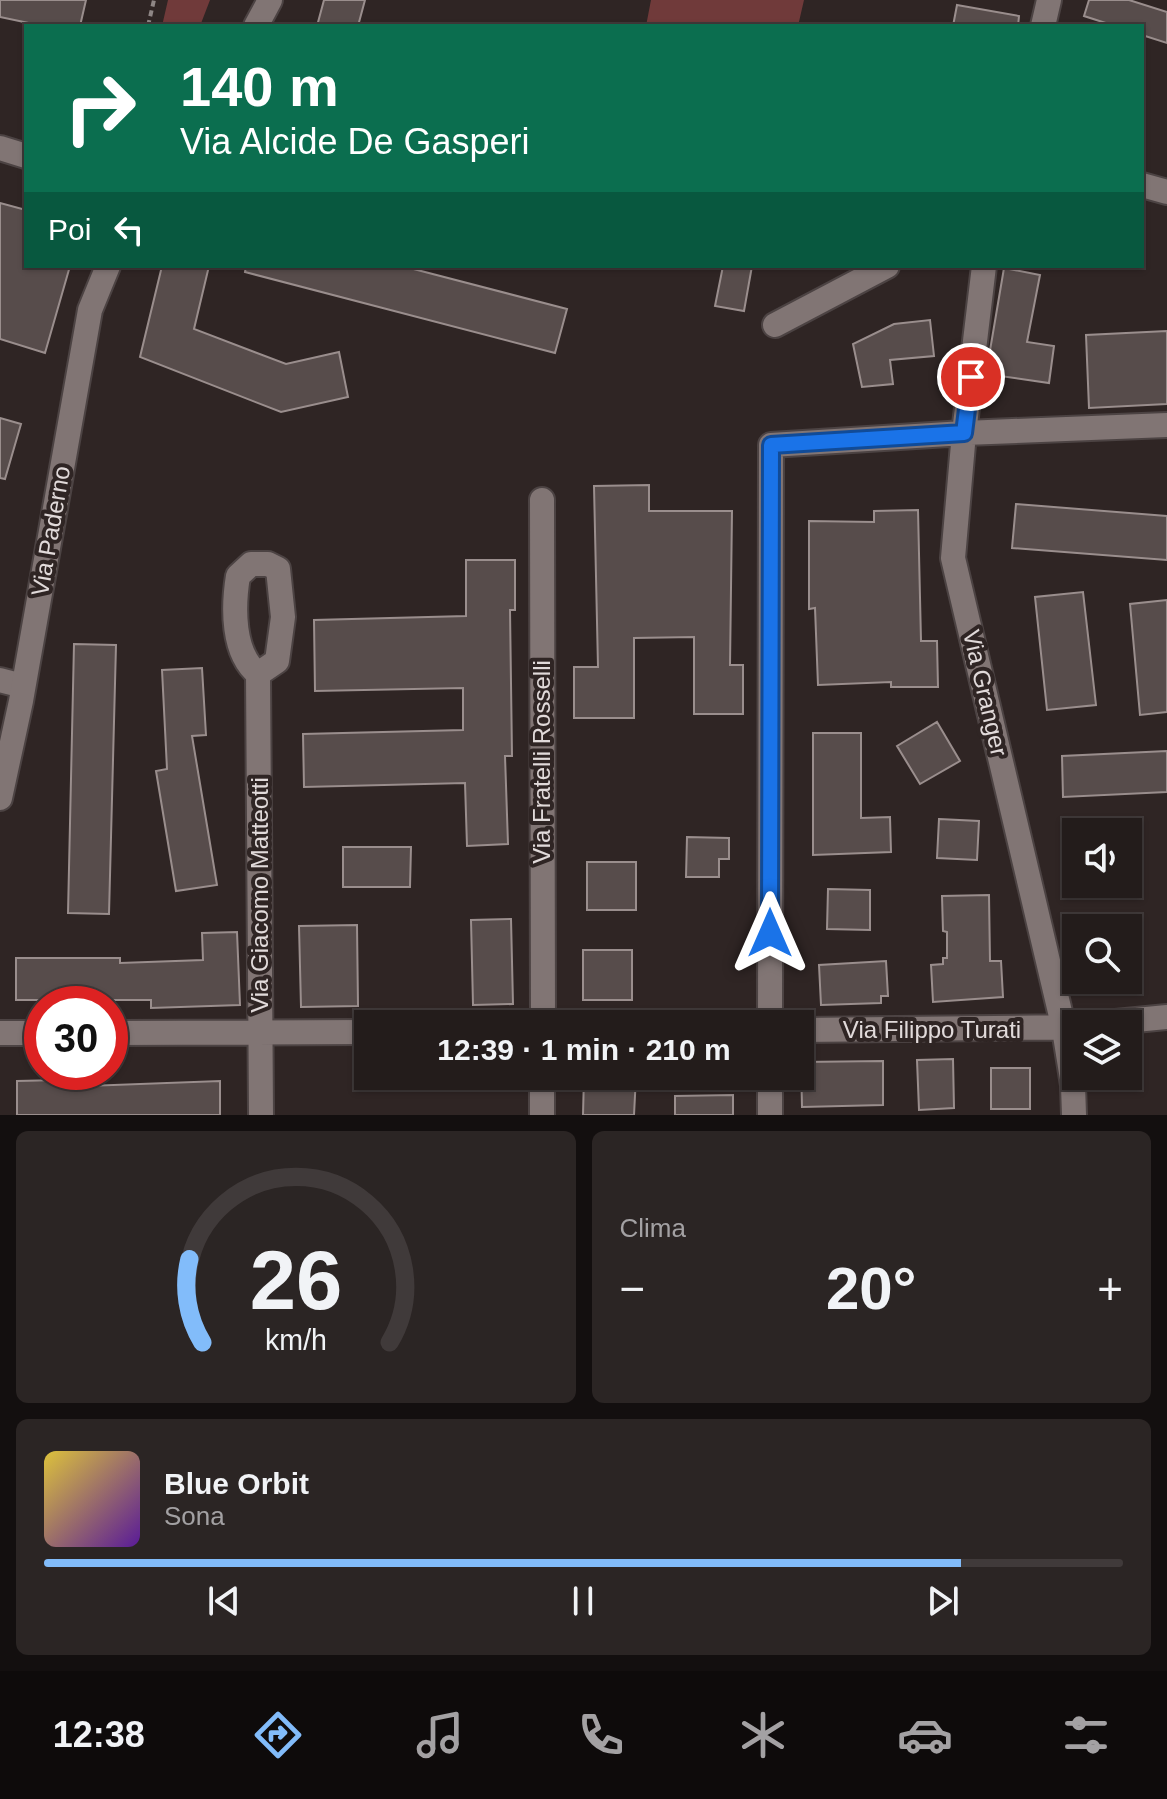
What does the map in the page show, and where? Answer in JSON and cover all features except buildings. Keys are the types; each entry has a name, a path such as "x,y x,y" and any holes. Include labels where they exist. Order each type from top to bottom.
{"street":[{"path":"257,24 270,0"},
{"path":"1043,24 1049,0"},
{"path":"0,148 24,155"},
{"path":"1144,186 1167,192"},
{"name":"Via Paderno","path":"0,798 12,683 90,310 107,268"},
{"path":"775,325 883,268"},
{"name":"Via Granger","path":"984,268 953,558 1066,1010"},
{"path":"770,1010 771,445 1167,425"},
{"name":"Via Fratelli Rosselli","path":"542,500 543,1010"},
{"name":"Via Giacomo Matteotti","path":"258,674 261,1115"},
{"path":"1142,1019 1167,1017"},
{"name":"Via Filippo Turati","path":"814,1030 1062,1028"},
{"path":"128,1033 354,1032"},
{"path":"0,1033 24,1033"},
{"path":"542,1090 542,1115"},
{"path":"770,1090 770,1115"},
{"name":"Via Granger","path":"1073,1090 1074,1115"}],"path":[{"path":"148,24 154,0"}],"shaded area":[{"path":"168,0 210,0 201,24 162,24"},
{"path":"651,0 804,0 798,24 646,24"}],"route":[{"path":"770,933 771,445 964,433 971,377"}]}
